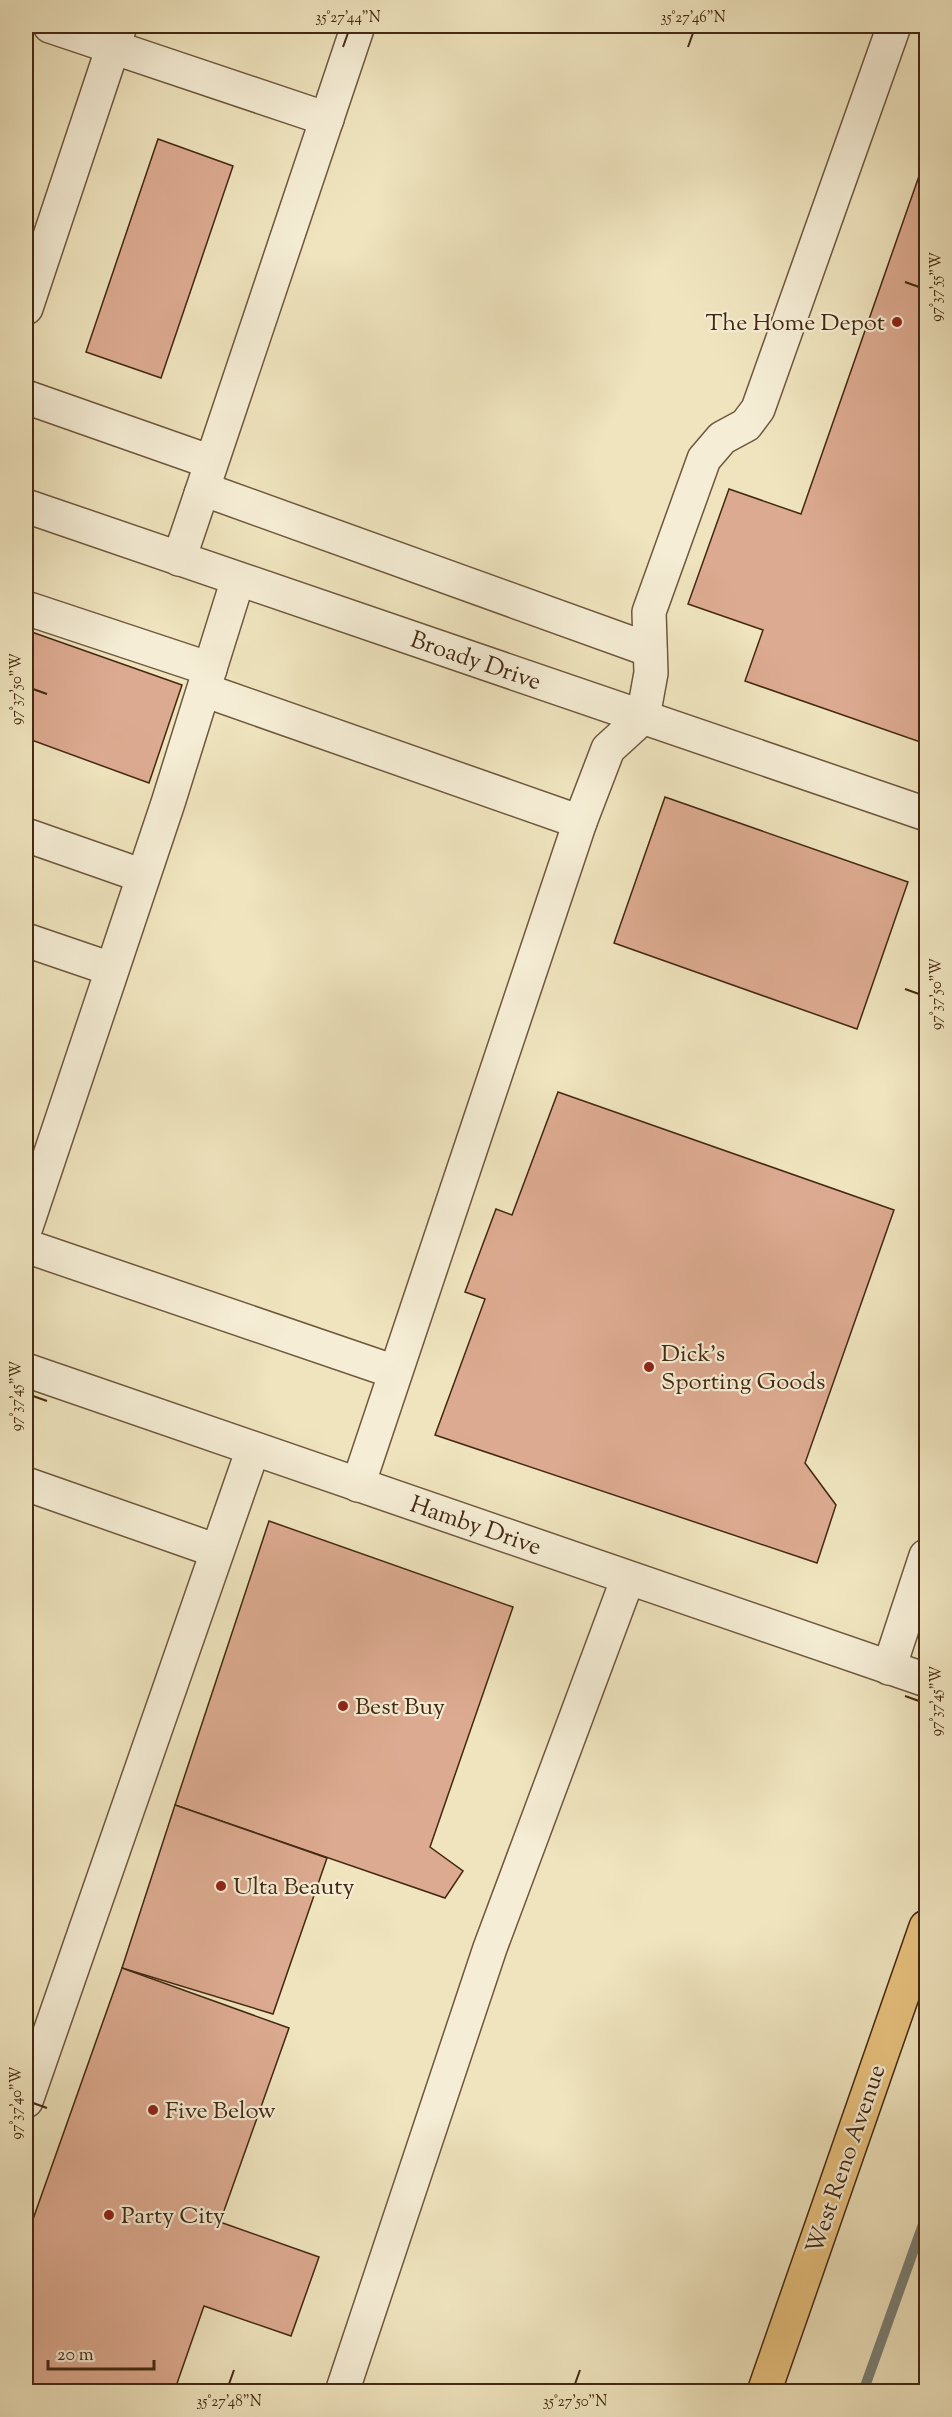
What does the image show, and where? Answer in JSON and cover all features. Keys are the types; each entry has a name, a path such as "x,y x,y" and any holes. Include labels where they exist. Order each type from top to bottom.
{"main road":[{"name":"West Reno Avenue","path":"764,2391 927,1927"}],"street":[{"path":"50,26 117,36 327,119"},
{"path":"179,559 358,26"},
{"path":"358,1485 580,822 608,750 643,717 651,673 649,612 704,459 722,438 746,425 758,409 894,26"},
{"path":"26,308 117,36"},
{"path":"26,397 211,462"},
{"path":"201,494 214,493 650,650"},
{"name":"Broady Drive","path":"26,506 927,814"},
{"path":"26,1227 143,876 238,579"},
{"path":"26,608 207,680 580,822"},
{"path":"26,835 143,876"},
{"path":"26,940 111,969"},
{"path":"26,1246 395,1372"},
{"name":"Hamby Drive","path":"26,1370 927,1680"},
{"path":"26,2101 253,1449"},
{"path":"26,1484 217,1551"},
{"path":"889,1668 927,1556"},
{"path":"342,2391 490,1948 628,1578"}],"building":[{"path":"158,139 233,166 161,378 86,352"},
{"name":"The Home Depot","path":"926,156 926,744 745,681 763,630 688,604 729,489 801,514"},
{"path":"26,630 182,685 149,783 26,738"},
{"path":"665,797 908,882 857,1029 614,943"},
{"name":"Dick's Sporting Goods","path":"558,1092 894,1210 805,1463 836,1505 817,1563 435,1435 485,1299 465,1292 496,1209 512,1215"},
{"name":"Best Buy","path":"269,1521 513,1607 430,1847 463,1871 445,1898 175,1805"},
{"path":"175,1805 327,1858 273,2014 122,1968"},
{"path":"122,1968 289,2028 220,2222 319,2257 291,2336 204,2306 174,2392 26,2392 26,2239"}],"waterway":[{"path":"863,2392 926,2216"}],"place":[{"name":"The Home Depot","path":"897,322"},
{"name":"Dick's Sporting Goods","path":"649,1367"},
{"name":"Best Buy","path":"343,1706"},
{"name":"Ulta Beauty","path":"221,1886"},
{"name":"Five Below","path":"153,2110"},
{"name":"Party City","path":"109,2215"}]}
